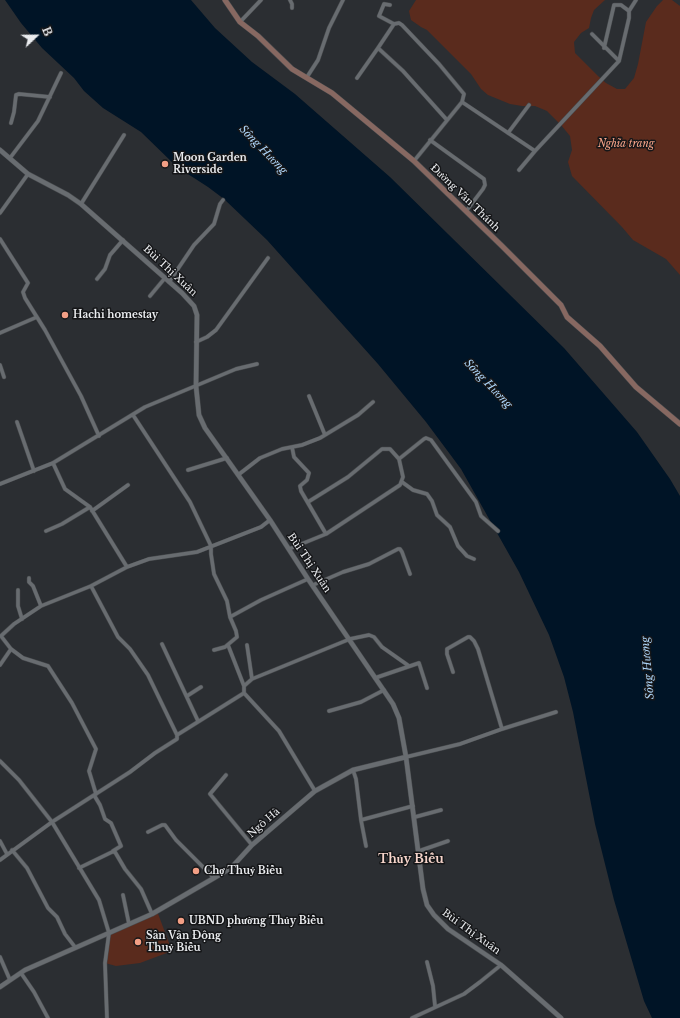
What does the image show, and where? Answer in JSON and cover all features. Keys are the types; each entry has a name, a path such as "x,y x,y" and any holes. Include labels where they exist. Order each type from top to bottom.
{"main road":[{"name":"Đường Văn Thánh","path":"225,0 240,22 258,36 292,69 332,93 414,161 467,210 560,306 567,317 600,346 636,387 680,424"}],"street":[{"path":"240,22 261,0"},
{"path":"290,0 292,8"},
{"path":"307,77 318,60 329,28 343,0"},
{"path":"519,170 619,61 629,18 629,11 636,0"},
{"path":"390,5 384,4 379,16 394,24 399,23 402,25 440,64 464,94 462,102 414,161"},
{"path":"604,48 614,5 621,5 629,11"},
{"path":"357,78 394,24"},
{"path":"592,34 604,48 619,61"},
{"path":"378,48 403,70 446,120"},
{"path":"10,158 38,121 61,73"},
{"path":"11,123 16,95 50,97"},
{"path":"462,102 535,151"},
{"path":"508,133 529,105"},
{"path":"81,204 124,136"},
{"path":"430,140 484,179 485,185 483,189 467,210"},
{"name":"Bùi Thị Xuân","path":"0,150 28,174 68,194 81,204 182,293 194,306 196,315 196,386 199,415 205,428 270,520 393,704 398,718 406,757 415,817 423,889 427,905 434,915 448,929 501,965 561,1018"},
{"path":"0,213 28,174"},
{"path":"169,282 194,245 214,224 220,204 223,200"},
{"path":"0,239 28,283 23,292 24,298 37,317 81,396 99,436"},
{"path":"97,278 105,269 110,255 123,240"},
{"path":"196,342 208,337 216,330 268,258"},
{"path":"150,296 165,278"},
{"path":"0,333 37,317"},
{"path":"0,484 52,463 145,407 236,369 258,364"},
{"path":"0,365 4,376"},
{"path":"309,396 325,435"},
{"path":"238,475 260,458 282,449 311,442 325,435 358,415 373,402"},
{"path":"133,415 190,502 211,546 214,574 227,601 230,617 237,637 228,645 214,650"},
{"path":"17,422 34,471"},
{"path":"398,459 424,438 431,440 476,502 481,516 498,531"},
{"path":"292,447 294,457 309,473 307,480 300,488 326,534"},
{"path":"289,549 326,534 396,488 402,482 402,471 398,459 390,449 382,449 348,477 308,502"},
{"path":"188,470 227,458"},
{"path":"52,463 65,489 90,507 127,567"},
{"path":"402,482 413,490 427,494 432,501 437,515 450,527 458,546 467,556 474,559"},
{"path":"92,511 128,485"},
{"path":"46,531 62,524 90,507"},
{"path":"79,868 121,846 111,823 105,819 95,795 89,771 96,749 72,704 48,666 23,658 11,649 1,636 14,624 41,606 91,586 127,567 149,559 197,552 261,527 270,520"},
{"path":"313,585 343,572 369,564 398,549 402,552 410,574"},
{"path":"29,578 41,606"},
{"path":"230,617 255,603 308,579"},
{"path":"91,586 118,637 130,649 148,675 177,736"},
{"path":"18,590 18,606 22,619"},
{"path":"244,686 252,679 350,639 369,635 374,637 382,647 409,666"},
{"path":"452,672 446,654 447,649 470,637 478,649 502,729"},
{"path":"162,644 198,721"},
{"path":"228,645 244,686 244,693 279,731 314,791"},
{"path":"247,645 252,679"},
{"path":"0,665 11,649"},
{"path":"376,678 420,663 427,688"},
{"path":"187,696 201,687"},
{"path":"329,711 361,702 384,690"},
{"path":"0,860 52,822 95,795 176,739 177,736 198,721 244,693"},
{"name":"Ngô Hà","path":"0,987 21,972 152,914 231,868 252,845 314,791 353,770 460,744 556,712"},
{"path":"0,761 19,780 52,822 99,900 109,933 105,963 107,1018"},
{"path":"353,770 356,779 366,846"},
{"path":"226,775 210,794 252,845"},
{"path":"361,820 413,806"},
{"path":"415,817 441,810"},
{"path":"148,832 165,825 176,840 214,878"},
{"path":"0,841 7,854"},
{"path":"419,851 448,841"},
{"path":"12,850 27,868 48,908 57,917 65,934 75,947"},
{"path":"112,852 117,853 125,869 141,889 152,914"},
{"path":"123,895 129,924"},
{"path":"0,957 10,980"},
{"path":"427,962 433,986 435,1006"},
{"path":"412,1018 435,1006 464,994 501,965"},
{"path":"21,972 48,1018"}],"green space":[{"name":"Nghĩa trang","path":"416,0 605,0 594,10 589,28 581,33 574,42 575,53 606,83 617,89 625,89 634,78 646,22 657,6 663,0 672,0 680,6 680,275 666,259 633,240 572,176 568,162 572,150 570,136 561,125 547,111 535,106 510,104 488,95 481,89 471,74 427,30 411,20 409,11"},
{"name":"Sân Vận Động Thuỷ Biều","path":"157,911 172,951 140,963 116,966 105,963 109,933"}],"water":[{"name":"Sông Hương","path":"5,0 191,0 215,28 252,62 295,94 390,177 564,348 637,432 670,479 680,496 680,1018 652,1018 644,1001 614,900 595,824 573,712 564,677 549,635 519,572 461,469 426,422 378,364 267,240 224,199 177,167 141,132 103,108 84,91 74,78 42,48 21,23"}],"place":[{"name":"Moon Garden Riverside","path":"165,164"},
{"name":"Hachi homestay","path":"65,315"},
{"name":"Chợ Thuỷ Biều","path":"196,871"},
{"name":"UBND phường Thủy Biều","path":"181,921"},
{"name":"Sân Vận Động Thuỷ Biều","path":"138,942"}],"district":[{"name":"Thủy Biều","path":"411,860"}]}
